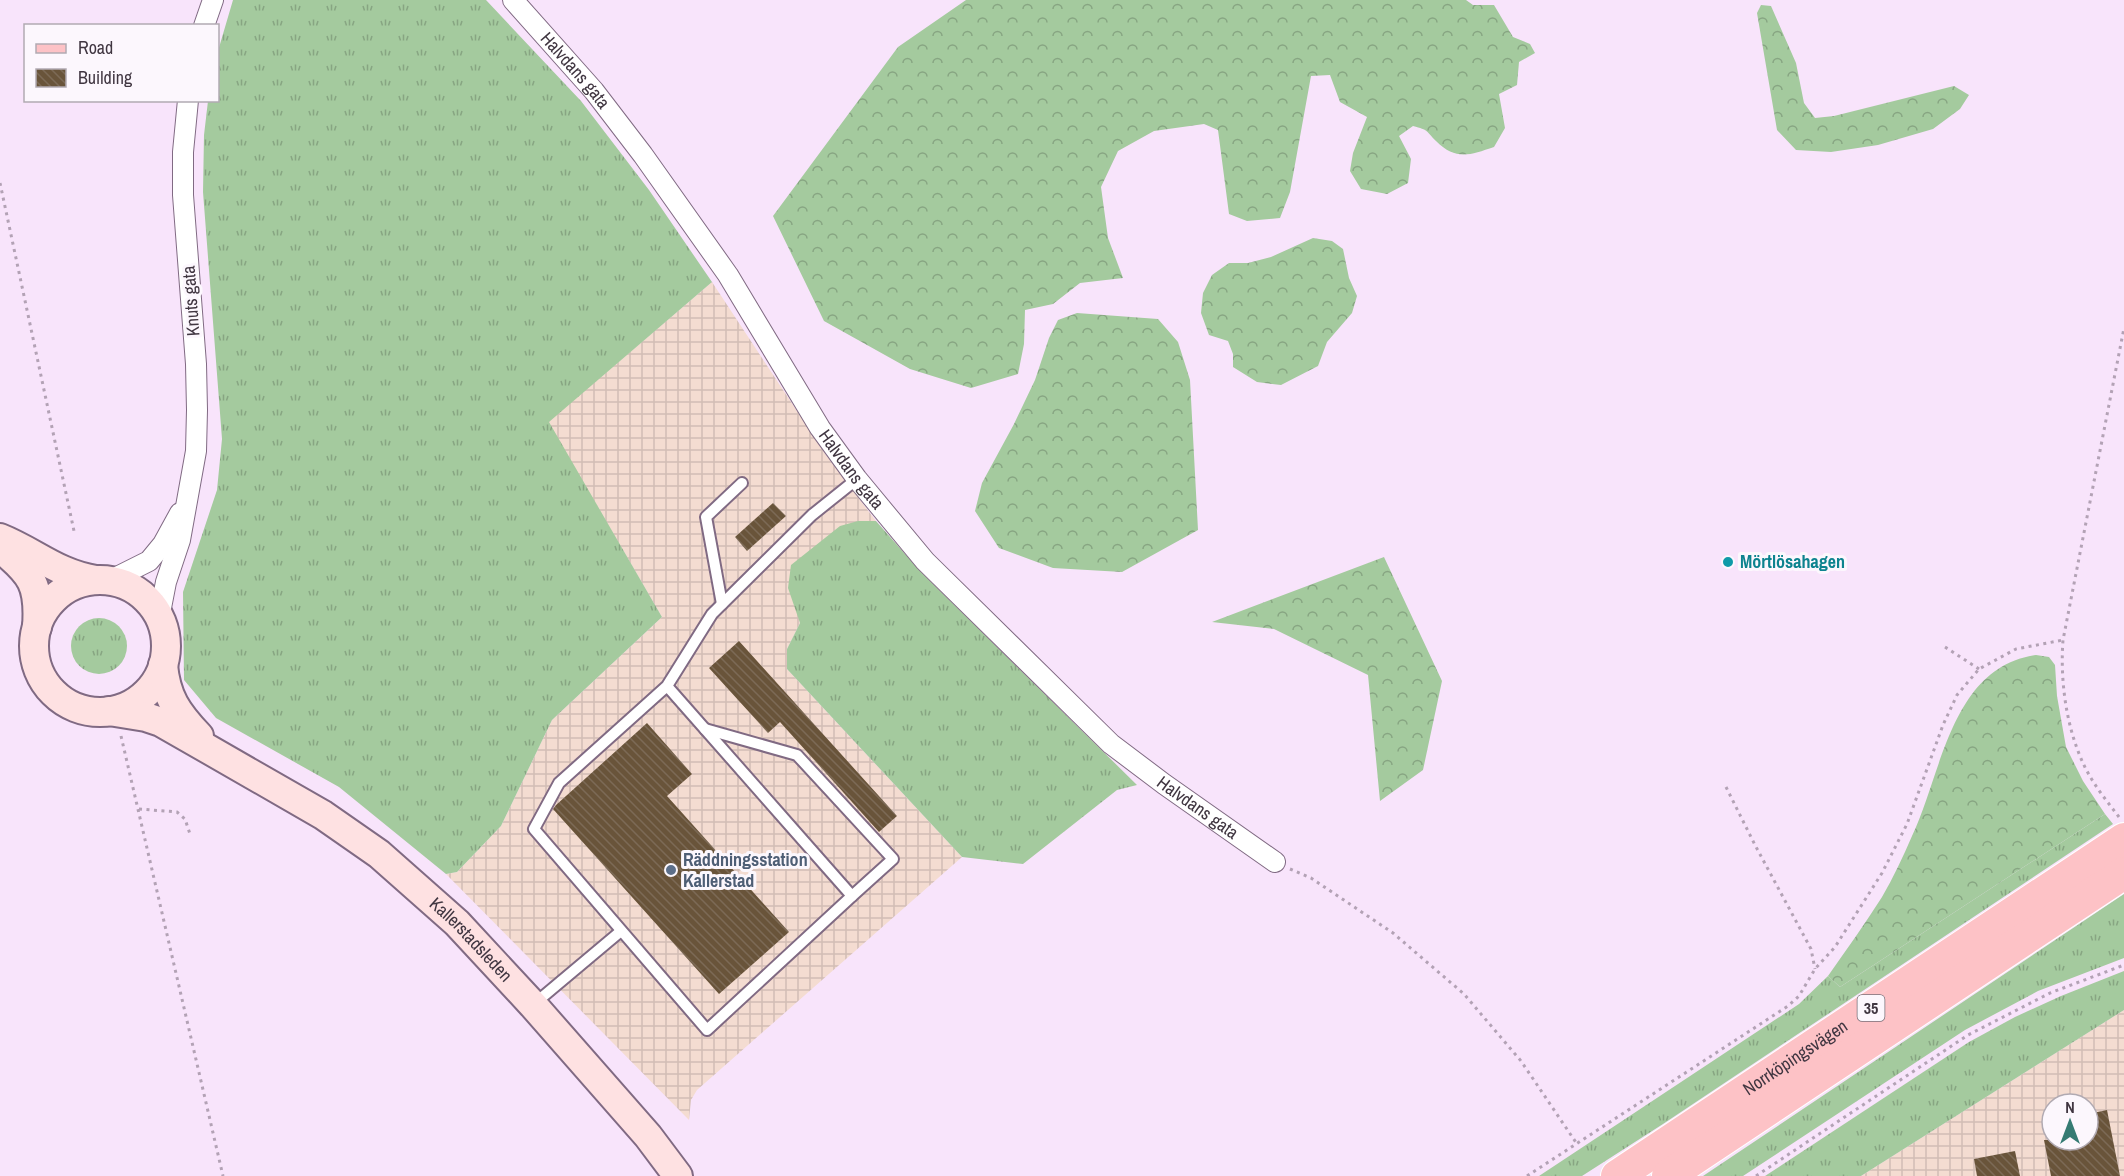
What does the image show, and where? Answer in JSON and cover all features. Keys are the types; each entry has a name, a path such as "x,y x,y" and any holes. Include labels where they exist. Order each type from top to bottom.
{"main road":[{"path":"0,538 19,546 68,574 104,581 133,590 144,598 159,618 165,641 163,665 153,685 137,701 124,708 115,723 94,712 67,704 55,695 45,684 34,657 37,627 43,612 54,599 67,589 82,583 104,581"},
{"path":"0,548 19,564 32,581 37,594 37,627"},
{"name":"Kallerstadsleden","path":"163,665 167,692 179,714 217,754"},
{"name":"Kallerstadsleden","path":"115,723 146,717 161,722 323,815 379,854 457,923 533,1005 648,1136 678,1176"},
{"name":"Norrköpingsvägen","path":"1617,1176 2122,829"},
{"name":"Norrköpingsvägen","path":"1668,1176 2124,873"}],"street":[{"path":"205,24 213,0"},
{"name":"Halvdans gata","path":"513,0 594,91 680,205 728,275 820,428 856,479 925,561 1111,744 1275,862"},
{"name":"Knuts gata","path":"159,618 166,582 180,540 196,452 197,410 183,195 183,152 188,102"},
{"name":"Knuts gata","path":"104,581 149,561 163,544 188,500"}],"lane":[{"path":"704,728 797,755 893,859 707,1030 534,829 559,783 667,686 712,615 722,604 812,515 856,479"},
{"path":"722,604 706,517 742,483"},
{"path":"667,686 852,896"},
{"path":"533,1005 621,931"}],"path":[{"path":"0,183 74,531"},
{"path":"2122,829 2091,779 2076,745 2068,714 2063,678 2063,640 2124,328"},
{"path":"1527,1176 1788,1006 1799,996 1815,969 1835,947 1882,873 1907,824 1942,725 1957,695 1979,669 2016,649 2063,640"},
{"path":"1945,647 1979,669"},
{"path":"115,723 138,809 223,1176"},
{"path":"1726,787 1811,949 1815,969"},
{"path":"138,809 177,812 185,819 190,834"},
{"path":"1275,862 1311,878 1393,933 1464,994 1521,1061 1577,1144"},
{"path":"1756,1176 1968,1035 2050,993 2124,964"}],"shaded area":[{"path":"712,282 826,455 876,521 858,521 797,611 800,623 787,649 787,669 962,857 697,1090 691,1100 689,1120 446,874 457,872 501,826 552,720 662,617 548,422"},
{"path":"2124,1010 2124,1176 1861,1176"}],"green space":[{"path":"233,0 486,0 581,101 649,190 712,282 549,422 662,617 552,720 501,826 457,872 446,874 339,787 216,718 184,680 183,592 217,490 222,439 203,192 204,135 208,102 219,102 219,48"},
{"path":"966,0 1466,0 1473,5 1494,5 1513,37 1530,44 1535,53 1519,62 1517,85 1499,94 1505,128 1494,147 1470,154 1457,154 1443,147 1425,130 1413,126 1399,136 1411,159 1408,183 1387,194 1361,189 1350,171 1353,153 1367,117 1340,102 1330,75 1311,76 1290,192 1280,218 1247,221 1229,214 1218,130 1204,124 1154,131 1118,151 1101,187 1108,238 1123,278 1080,283 1053,304 1025,310 1024,344 1018,374 971,388 910,369 824,321 773,216 898,47"},
{"path":"1761,5 1771,6 1796,63 1804,103 1815,118 1834,116 1954,86 1969,95 1960,109 1933,129 1878,145 1831,152 1796,150 1777,130 1757,13"},
{"path":"1313,238 1332,241 1343,249 1349,278 1357,296 1352,313 1327,342 1318,366 1281,385 1257,382 1233,367 1233,354 1228,341 1209,335 1201,313 1203,293 1212,275 1229,263 1248,263 1271,257"},
{"path":"1077,313 1158,319 1178,342 1190,380 1198,530 1122,572 1053,568 999,548 975,511 982,483 1035,380 1049,338 1058,320"},
{"path":"858,521 876,521 921,572 1137,785 1117,790 1023,864 962,857 787,669 787,649 800,623 788,588 791,565 840,526"},
{"path":"1384,557 1442,681 1423,770 1380,801 1368,675 1274,629 1212,622"},
{"path":"99,618 110,620 119,626 125,635 127,646 125,657 119,666 110,672 99,674 88,672 79,666 73,657 71,646 73,635 79,626 88,620"},
{"path":"2036,655 2049,657 2055,665 2057,696 2066,747 2083,781 2105,814 1840,987 1828,976 1876,907 1894,875 1909,844 1953,726 1967,701 1985,679 2007,664"},
{"path":"2105,814 2113,824 1582,1176 1539,1176 1799,1004 1828,976 1840,987"},
{"path":"2124,894 2124,958 2038,991 1965,1030 1743,1176 1703,1176"},
{"path":"2124,971 2124,1010 1861,1176 1765,1176 1969,1042 2015,1017"}],"building":[{"path":"773,503 786,516 747,551 735,537"},
{"path":"739,641 897,816 879,832 780,722 768,733 709,668"},
{"name":"Räddningsstation Kallerstad","path":"647,723 692,774 667,796 789,932 719,994 553,809"},
{"path":"2107,1110 2120,1176 2051,1176 2046,1152 2100,1152 2100,1111"},
{"path":"2015,1151 2020,1176 1977,1176 1974,1159"}],"place":[{"name":"Mörtlösahagen","path":"1728,562"},
{"name":"Räddningsstation Kallerstad","path":"671,870"}]}
